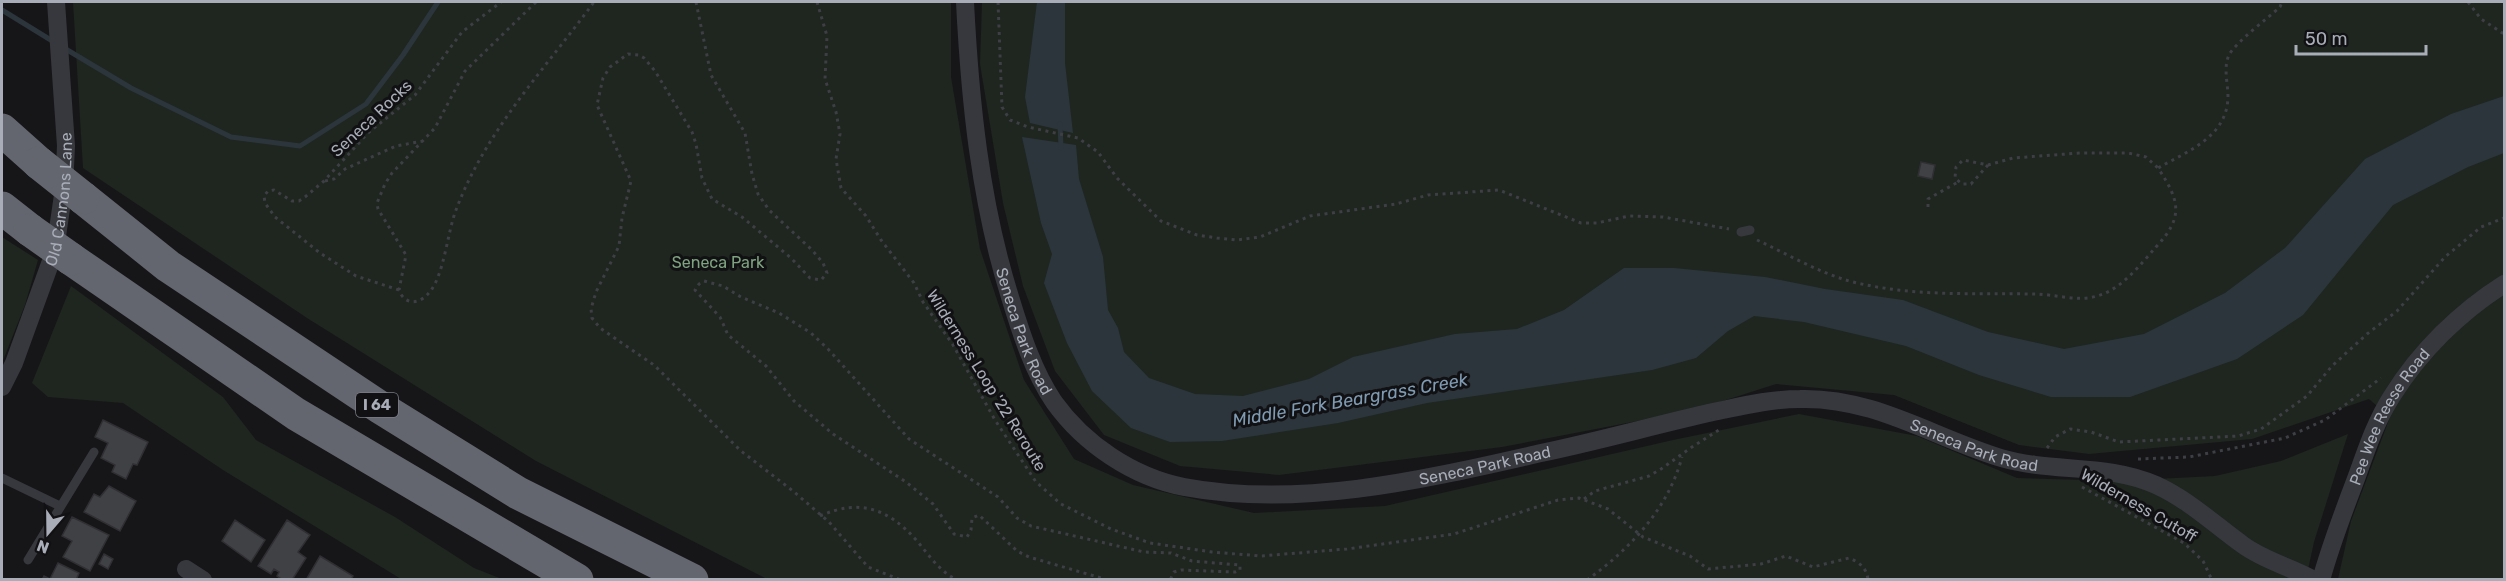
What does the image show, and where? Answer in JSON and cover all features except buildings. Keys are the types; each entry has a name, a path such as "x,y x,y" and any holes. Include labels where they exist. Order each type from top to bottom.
{"highway":[{"name":"I 64","path":"2,130 39,163 168,266 381,408 518,493 692,579"},
{"path":"2,208 71,259 296,414 577,579"}],"street":[{"name":"Seneca Park Road","path":"965,2 973,121 983,181 1001,268 1020,330 1041,379 1068,419 1104,452 1143,473 1182,487 1236,494 1288,494 1354,489 1402,482 1541,454 1755,403 1824,399 1859,405 1896,416 2004,459 2118,472 2158,486 2208,516 2244,546 2270,562 2314,579"},
{"name":"Old Cannons Lane","path":"2,387 14,363 56,250 64,188 66,146 57,7"},
{"name":"Pee Wee Reese Road","path":"2321,579 2332,542 2376,423 2391,397 2405,377 2454,321 2505,284"},
{"path":"186,569 203,579"}],"lane":[{"path":"28,560 94,452"},
{"path":"2,478 60,506"}],"path":[{"name":"Seneca Rocks","path":"399,290 364,280 340,267 280,221 264,203 264,196 268,191 274,190 292,201 299,201 324,181 368,133 415,95 462,32 501,2"},
{"path":"536,2 465,71 442,117 384,184 377,203 380,215 406,255 399,290 405,299 416,303 431,292 442,267 450,225 470,176 525,88 594,2"},
{"path":"696,2 711,75 745,133 758,194 769,210 812,250 823,263 827,273 821,280 810,278 791,258 742,217 712,199 702,178 695,137 644,58 633,53 610,67 603,78 597,98 601,117 618,148 631,181 622,218 619,246 596,292 591,309 592,318 600,328 654,365 741,451 793,491 820,516 850,545 868,567 901,579"},
{"name":"Wilderness Loop '22 Reroute","path":"817,2 827,36 825,80 836,112 840,134 836,159 841,188 866,216 914,283 923,302 953,345 991,414 1036,482 1061,504 1111,530 1150,543 1261,556 1347,549 1436,537 1490,524 1563,499 1584,500 1608,509 1643,537 1690,556 1708,569 1761,564 1786,556 1813,567 1849,558 1860,564 1867,572 1868,579"},
{"path":"998,2 1002,106 1010,120 1028,127 1078,138 1098,152 1117,178 1161,221 1197,235 1237,240 1260,237 1310,216 1396,204 1428,195 1499,190 1581,223 1597,223 1629,216 1663,217 1746,231 1847,280 1910,293 2097,296 2108,292 2136,270 2168,234 2177,216 2176,201 2171,188 2158,168 2145,157 2118,153 2013,158 1988,165 1963,160 1958,163 1954,173 1958,182"},
{"path":"2158,168 2197,146 2218,130 2226,114 2228,96 2225,74 2229,55 2280,7 2282,2"},
{"path":"2468,2 2481,19 2505,34"},
{"path":"324,181 334,179 345,169 396,146 423,141"},
{"path":"1928,207 1928,199 1958,182 1971,184 1988,165"},
{"path":"2042,464 2044,452 2055,438 2070,429 2091,432 2119,442 2238,436 2262,429 2307,396 2341,358 2397,311 2445,257 2481,227 2505,218"},
{"path":"1107,579 1029,557 1017,551 979,515 972,518 971,530 967,537 954,534 933,504 906,482 833,434 794,401 766,366 728,335 720,317 695,290 699,284 704,281 723,286 741,297 779,313 811,333 909,439 998,497 1017,518 1031,526 1117,547 1171,554 1192,561 1240,565 1240,570 1235,572 1181,570 1174,572 1170,579"},
{"path":"2134,459 2189,457 2285,438 2325,420 2384,377"},
{"path":"1584,500 1595,491 1649,476 1726,426"},
{"path":"1587,579 1619,556 1658,511 1678,471 1682,455"},
{"name":"Wilderness Cutoff","path":"2078,484 2184,543 2203,561 2212,579"},
{"path":"820,516 853,507 875,510 896,520 931,560 957,579"}],"green space":[{"name":"Seneca Park","path":"73,2 951,2 951,77 980,249 1024,380 1074,459 1133,485 1254,513 1385,506 1673,440 1799,414 1917,436 2017,478 2117,481 2215,476 2281,461 2348,434 2314,542 2306,579 767,579 536,461 307,318 83,168"},
{"path":"982,2 2504,2 2504,579 2338,579 2351,521 2390,417 2369,399 2252,439 2089,454 2019,445 1894,395 1776,384 1695,410 1502,447 1279,475 1180,466 1104,435 1055,371 1023,286 1003,203 980,64"},
{"path":"2,237 38,260 25,305 2,363"},
{"path":"71,286 223,397 256,440 395,517 474,568 502,579 401,579 223,470 123,403 48,397 32,383"}],"water":[{"path":"1037,2 1065,2 1065,63 1073,133 1030,123 1025,97"},
{"path":"2504,96 2504,153 2468,167 2393,205 2303,315 2237,359 2130,397 2051,397 1979,375 1906,346 1804,322 1754,316 1728,331 1696,358 1652,370 1427,403 1338,423 1222,441 1170,442 1131,428 1092,391 1067,343 1044,283 1052,254 1041,223 1022,137 1076,145 1079,179 1103,257 1108,310 1118,328 1124,352 1149,378 1195,394 1243,396 1309,379 1353,357 1455,334 1517,329 1564,310 1624,268 1674,268 1765,277 1825,289 1903,300 1988,332 2064,349 2144,334 2225,293 2285,248 2365,159 2451,114"}],"waterway":[{"name":"Middle Fork Beargrass Creek","path":"64,48 131,88 231,137 300,146 366,104 403,55 438,2"},
{"name":"Middle Fork Beargrass Creek","path":"2,10 54,42"},
{"name":"Middle Fork Beargrass Creek","path":"1060,124 1061,148"}]}
